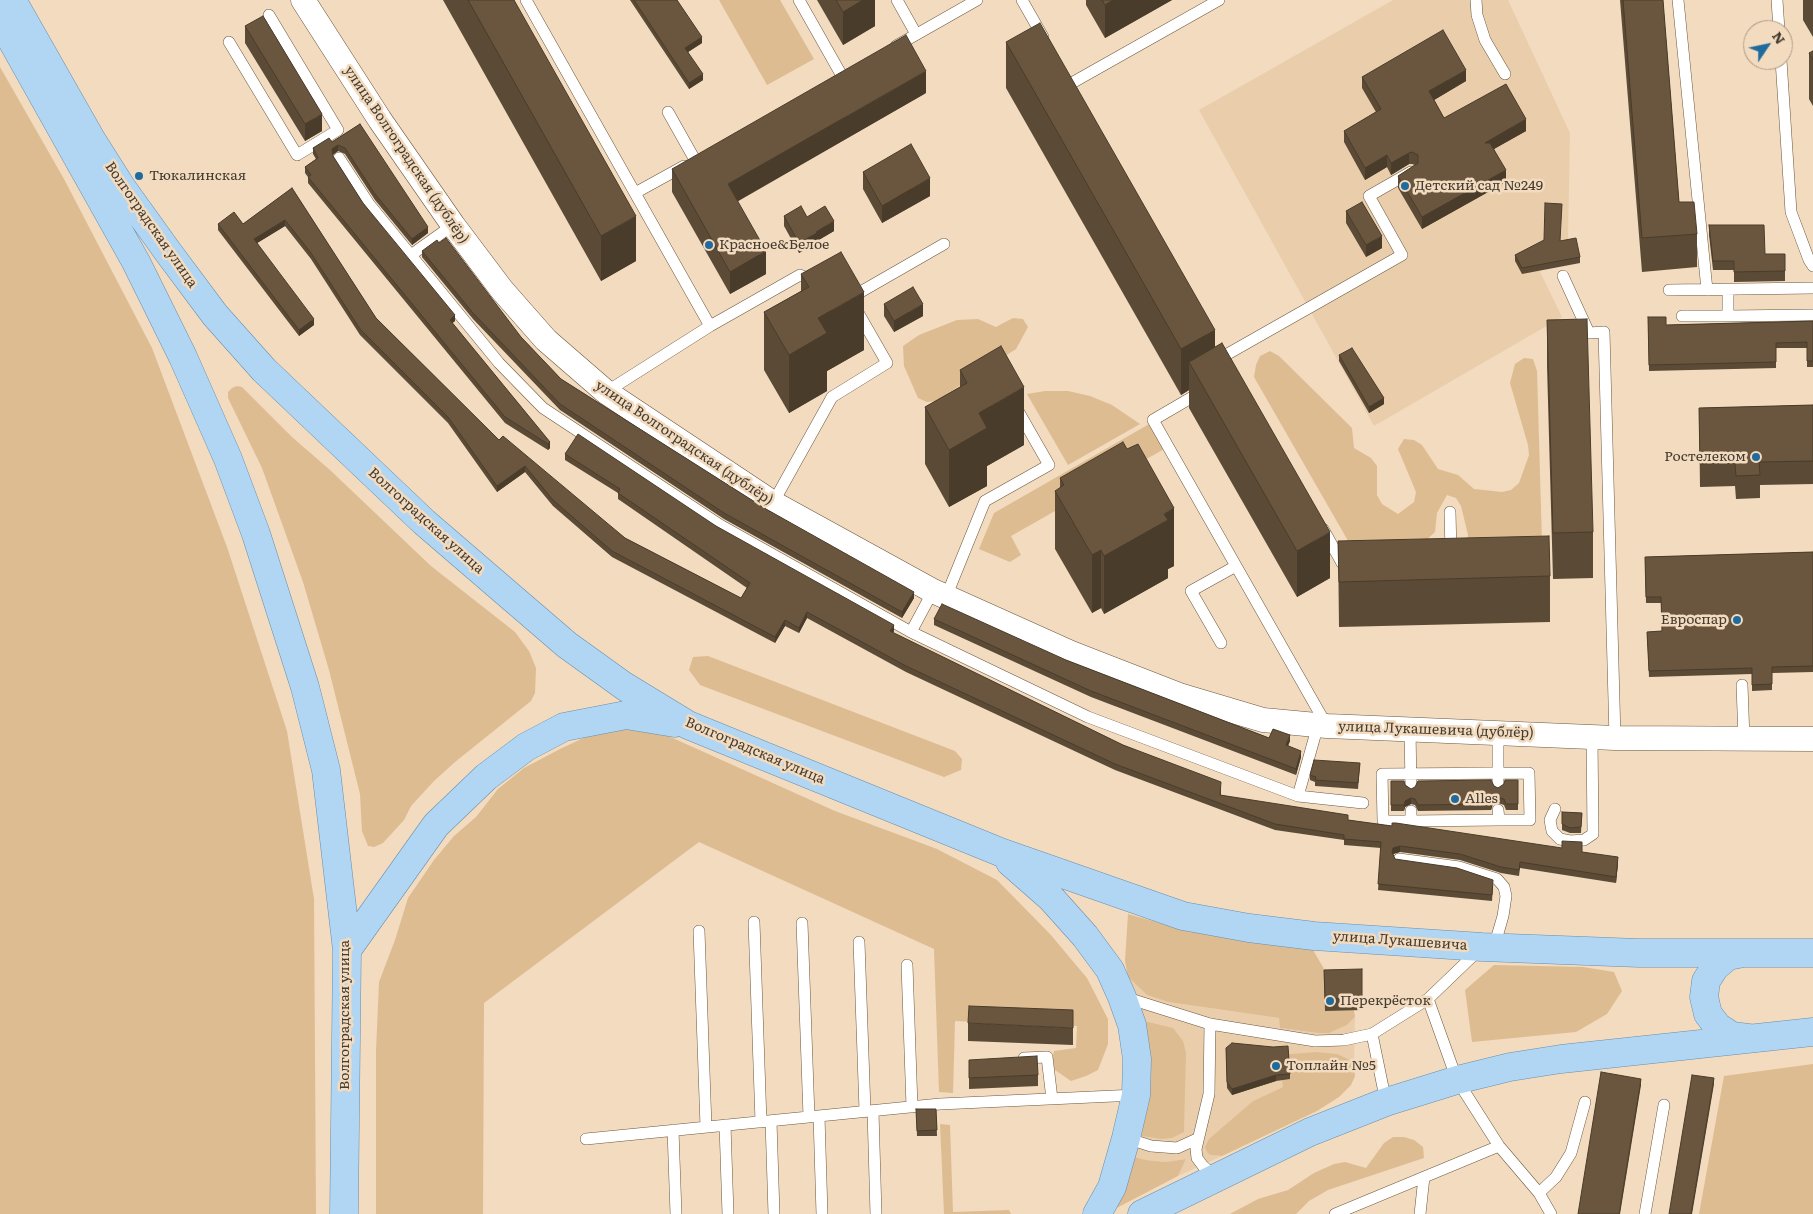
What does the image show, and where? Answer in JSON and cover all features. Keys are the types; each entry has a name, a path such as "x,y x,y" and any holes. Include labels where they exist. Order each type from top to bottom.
{"main road":[{"name":"Волгоградская улица","path":"12,0 91,139 122,188 215,315 264,370 424,522 567,645 624,686 688,725 1000,852"},
{"name":"Волгоградская улица","path":"0,19 136,262 183,357 228,459 256,534 305,687 323,761 348,950 344,1214"},
{"path":"348,950 436,825 486,777 526,747 564,727 626,715 688,725"},
{"path":"1000,852 1051,898 1085,936 1110,970 1132,1025 1136,1050 1136,1095 1112,1187 1097,1214"},
{"name":"улица Лукашевича","path":"1000,852 1183,916 1249,928 1314,936 1488,947 1639,952 1813,952"},
{"path":"1745,952 1728,956 1715,966 1706,981 1704,998 1708,1014 1718,1027 1732,1036 1749,1038"},
{"path":"1142,1214 1310,1132 1386,1102 1457,1080 1510,1067 1561,1058 1812,1032"}],"street":[{"name":"улица Волгоградская (дублёр)","path":"303,0 380,120 452,225 502,290 546,340 606,392 773,504 940,594 1071,653"},
{"name":"улица Лукашевича (дублёр)","path":"1071,653 1179,695 1263,720 1322,726 1615,738 1813,740"}],"lane":[{"path":"526,0 710,326"},
{"path":"799,0 842,76"},
{"path":"897,0 916,34"},
{"path":"884,53 977,0"},
{"path":"1022,0 1050,51"},
{"path":"1070,84 1219,0"},
{"path":"1476,0 1477,15 1485,40 1505,74"},
{"path":"1678,0 1706,290"},
{"path":"1777,0 1778,20"},
{"path":"229,42 297,155 338,130 268,15"},
{"path":"1782,70 1791,212 1813,266"},
{"path":"635,193 699,157 668,112"},
{"path":"339,158 369,204 411,256 499,363 543,408 720,525 911,632 1088,717 1298,796 1363,803"},
{"path":"1231,367 1222,351 1402,254 1369,196 1412,171"},
{"path":"411,256 452,225"},
{"path":"850,298 944,244"},
{"path":"606,392 710,326 800,275 846,292 887,363 832,397 773,504"},
{"path":"1563,276 1589,333 1604,332 1615,738"},
{"path":"1669,290 1813,288"},
{"path":"1728,290 1728,316"},
{"path":"1682,316 1813,315"},
{"path":"1209,388 1153,420 1236,566 1322,726 1298,796"},
{"path":"911,632 940,594 985,501 1049,465 1013,402"},
{"path":"1450,512 1451,560"},
{"path":"1318,520 1342,563 1362,562"},
{"path":"1221,643 1191,591 1236,566"},
{"path":"1742,684 1744,739"},
{"path":"1410,729 1411,787"},
{"path":"1498,733 1498,786"},
{"path":"1556,809 1550,820 1552,831 1560,839 1570,841 1584,840 1593,834 1592,737"},
{"path":"1529,773 1530,820 1499,815 1411,816 1383,821 1382,774 1411,774 1529,773"},
{"path":"1122,997 1210,1024 1316,1041 1344,1040 1372,1034 1428,999 1488,947 1503,916 1506,896 1504,887 1497,879 1459,867 1399,859"},
{"path":"754,922 766,1121 774,1214"},
{"path":"802,923 822,1214"},
{"path":"699,930 706,1127"},
{"path":"859,942 876,1214"},
{"path":"907,965 912,1106"},
{"path":"1428,999 1457,1080 1499,1146 1539,1192 1551,1214"},
{"path":"1210,1024 1209,1094 1196,1149 1197,1158 1203,1166 1211,1173 1223,1174"},
{"path":"1372,1034 1386,1102"},
{"path":"1010,1058 1047,1057 1052,1099"},
{"path":"586,1138 912,1106 1136,1095"},
{"path":"1539,1192 1556,1177 1571,1152 1586,1102"},
{"path":"1645,1214 1664,1106"},
{"path":"725,1125 728,1214"},
{"path":"673,1130 676,1214"},
{"path":"1126,1138 1151,1146 1177,1148 1197,1139"},
{"path":"1336,1214 1499,1146"},
{"path":"1420,1214 1424,1177"}],"shaded area":[{"path":"719,0 780,0 814,59 767,85"},
{"name":"Детский сад №249","path":"1393,0 1508,0 1570,133 1568,240 1529,249 1562,317 1374,426 1199,110"},
{"path":"0,67 64,179 152,348 227,547 287,731 314,899 316,1214 0,1214"},
{"path":"1013,318 1023,319 1028,327 1016,349 936,401 927,402 918,398 904,366 903,346 919,335 957,320 978,319 996,327"},
{"path":"1270,351 1279,356 1352,428 1354,448 1371,458 1377,466 1377,495 1382,504 1398,514 1414,502 1416,492 1398,449 1404,439 1414,440 1422,445 1438,469 1458,475 1474,489 1502,492 1511,490 1519,483 1529,455 1528,445 1510,383 1515,364 1524,358 1533,359 1537,371 1542,543 1467,545 1468,535 1461,506 1456,498 1447,495 1437,513 1435,532 1421,545 1351,546 1254,377 1260,356"},
{"path":"237,386 242,387 292,437 330,470 431,566 515,632 529,651 536,668 535,693 531,701 434,781 411,806 404,820 383,843 374,847 368,846 362,831 360,794 329,670 303,582 262,468 228,398 228,392"},
{"path":"1045,391 1068,391 1090,396 1112,405 1140,424 1068,465 1027,394"},
{"path":"1151,423 1166,448 1011,536 1021,555 1010,562 979,549 994,513"},
{"path":"708,656 955,751 962,759 961,770 944,777 700,685 689,670 693,657"},
{"path":"628,729 666,735 835,811 937,849 997,880 1050,934 1087,978 1108,1019 1108,1044 1098,1070 1071,1081 1055,1070 1052,1060 1054,1051 1076,1048 1077,1026 955,1021 953,1093 939,1092 934,949 699,842 484,1003 483,1214 376,1214 376,1051 379,982 408,898 434,860 454,836 476,817 498,789 524,768 594,733"},
{"path":"1128,914 1163,924 1313,950 1327,974 1348,976 1355,1017 1347,1025 1329,1033 1318,1033 1280,1028 1279,1018 1168,1002 1147,995 1128,977 1125,961"},
{"path":"1494,965 1583,967 1614,972 1622,991 1607,1014 1576,1032 1472,1042 1465,990"},
{"path":"1128,977 1147,995 1168,1002 1279,1018 1281,1028 1329,1033 1347,1025 1355,1017 1354,1066 1348,1059 1253,1101 1210,1155 1222,1156 1178,1176 1186,1159 1165,1162 1127,1155"},
{"path":"1139,1022 1148,1022 1173,1028 1183,1041 1186,1053 1184,1132 1172,1138 1161,1139 1142,1136 1136,1129"},
{"path":"1316,1052 1337,1054 1348,1059 1354,1066 1355,1076 1351,1085 1339,1097 1317,1111 1222,1156 1210,1155 1207,1152 1205,1147 1209,1139 1253,1101 1283,1087 1279,1055"},
{"path":"1813,1064 1813,1214 1699,1214 1724,1076"},
{"path":"940,1124 950,1125 953,1212 1009,1210 1011,1214 944,1214"},
{"path":"1393,1137 1404,1137 1414,1140 1423,1147 1424,1158 1328,1190 1309,1201 1296,1214 1230,1214 1258,1199 1288,1190 1314,1173 1334,1164 1345,1162 1366,1168 1384,1143"},
{"path":"1127,1155 1165,1162 1186,1159 1178,1176 1105,1214"}],"building":[{"path":"468,0 514,0 636,216 601,236"},
{"path":"634,0 677,0 702,37 685,48 703,74 689,83"},
{"path":"836,0 863,0 843,12"},
{"path":"1102,0 1113,0 1105,5"},
{"path":"1623,0 1663,0 1679,202 1694,202 1697,234 1642,238"},
{"path":"263,16 322,114 305,124 245,26"},
{"path":"1040,23 1215,330 1181,349 1006,42"},
{"path":"1443,30 1466,70 1429,91 1444,118 1506,84 1526,119 1485,143 1490,143 1506,170 1422,217 1398,176 1418,163 1418,155 1412,152 1391,163 1387,155 1365,168 1344,131 1381,109 1362,77"},
{"path":"906,35 926,71 728,184 766,251 730,272 672,169"},
{"path":"1813,51 1813,60 1809,53"},
{"path":"360,124 428,227 412,239 375,194 345,148 338,145 332,149 333,156 363,203 455,315 450,320 550,442 548,444 505,417 308,177 311,175 305,167 318,158 313,148 329,138 332,142"},
{"path":"911,144 930,178 882,206 863,172"},
{"path":"292,188 376,318 499,440 503,436 625,538 741,598 750,583 618,493 620,489 565,454 578,434 716,526 894,625 890,631 1123,745 1221,782 1220,795 1348,815 1348,820 1392,826 1392,823 1396,823 1562,848 1562,841 1582,842 1582,852 1618,857 1616,877 1520,862 1519,870 1501,867 1460,854 1400,846 1393,848 1392,852 1395,859 1457,868 1493,880 1492,895 1378,884 1381,842 1344,839 1344,835 1275,824 1115,764 906,666 807,612 799,628 785,620 775,637 612,551 553,500 525,466 497,486 448,417 360,329 311,253 285,220 254,239 314,319 299,330 218,224 234,212 243,224"},
{"path":"1362,202 1382,236 1366,245 1346,211"},
{"path":"1545,203 1562,204 1560,241 1576,238 1580,257 1522,268 1515,255 1544,240"},
{"path":"801,206 807,217 825,206 834,221 799,243 784,216"},
{"path":"1709,225 1764,225 1765,254 1785,254 1785,271 1734,272 1734,261 1713,261"},
{"path":"446,238 521,337 561,379 766,509 914,592 902,612 724,513 560,404 473,313 422,251 437,240 439,243"},
{"path":"841,252 864,292 818,318 827,333 789,355 764,312 809,287 801,274"},
{"path":"913,287 923,304 894,321 884,304"},
{"path":"1648,317 1666,317 1666,325 1813,321 1813,361 1807,361 1807,342 1776,343 1776,362 1649,365"},
{"path":"1587,319 1593,532 1553,533 1547,320"},
{"path":"1222,343 1330,532 1297,551 1189,362"},
{"path":"1001,346 1024,387 979,413 987,428 949,450 925,407 967,383 960,370"},
{"path":"1352,348 1384,398 1369,407 1339,355"},
{"name":"Ростелеком","path":"1813,405 1813,461 1759,462 1760,475 1736,476 1735,463 1700,464 1699,408"},
{"path":"1123,442 1127,449 1138,444 1174,508 1164,514 1168,520 1104,556 1101,550 1092,555 1055,491 1064,485 1060,478"},
{"path":"1549,536 1550,576 1339,582 1338,541"},
{"name":"Евроспар","path":"1813,552 1813,666 1772,667 1772,684 1752,685 1752,668 1649,671 1647,632 1662,631 1661,597 1646,597 1645,557"},
{"path":"942,604 1066,660 1269,738 1273,729 1290,735 1286,745 1301,751 1296,769 1091,691 934,619"},
{"path":"1314,760 1360,763 1358,783 1315,780 1316,777 1310,775"},
{"name":"Alles","path":"1491,780 1494,786 1498,788 1504,784 1505,780 1518,780 1518,804 1506,804 1504,799 1498,797 1493,798 1491,804 1418,805 1415,799 1411,798 1405,801 1404,805 1391,805 1391,781 1404,781 1405,785 1411,789 1415,787 1418,781"},
{"path":"1562,812 1582,813 1581,827 1570,828 1562,824"},
{"path":"1362,969 1362,998 1325,999 1324,970"},
{"path":"969,1006 1073,1010 1073,1028 968,1023"},
{"path":"1232,1043 1273,1047 1288,1046 1290,1074 1276,1075 1232,1089 1227,1082 1226,1048"},
{"path":"1037,1056 1038,1075 969,1078 969,1060"},
{"path":"1601,1072 1641,1079 1619,1214 1578,1214"},
{"path":"1692,1075 1714,1078 1691,1214 1669,1214"},
{"path":"916,1109 936,1109 937,1130 917,1131"}],"place":[{"name":"Тюкалинская","path":"139,176"},
{"name":"Детский сад №249","path":"1405,186"},
{"name":"Красное&Белое","path":"709,245"},
{"name":"Ростелеком","path":"1756,457"},
{"name":"Евроспар","path":"1737,620"},
{"name":"Alles","path":"1455,799"},
{"name":"Перекрёсток","path":"1330,1001"},
{"name":"Топлайн №5","path":"1276,1066"}]}
